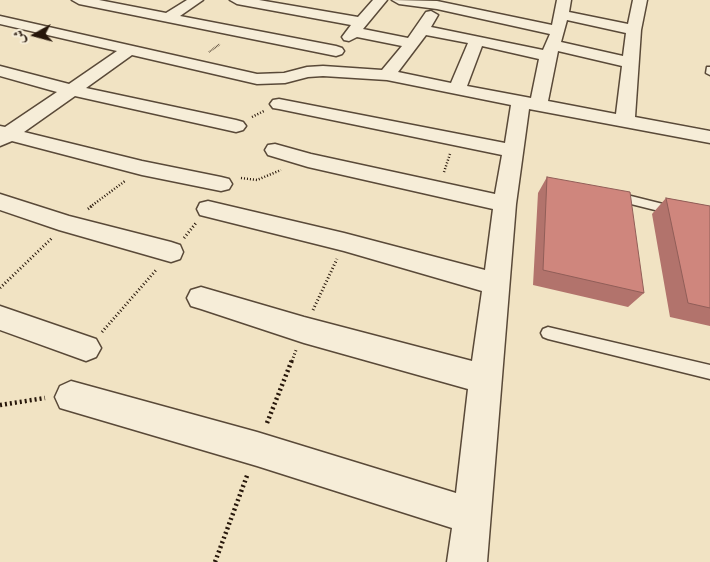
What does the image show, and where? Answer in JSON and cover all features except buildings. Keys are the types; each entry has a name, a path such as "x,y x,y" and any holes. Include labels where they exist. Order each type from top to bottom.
{"street":[{"path":"79,0 336,52"},
{"path":"169,17 196,0"},
{"path":"238,0 255,1 412,43"},
{"path":"322,71 356,27 380,0"},
{"path":"472,12 480,0"},
{"path":"467,562 485,379 513,151 553,44 562,15 564,0"},
{"path":"625,121 634,30 640,0"},
{"path":"406,1 472,12 553,44 631,63"},
{"path":"387,75 422,30 437,5"},
{"path":"89,41 147,13"},
{"path":"562,15 634,30"},
{"path":"0,20 190,65 257,78 285,78 307,72 322,71 387,75 530,104 710,137"},
{"path":"422,30 477,40 553,44"},
{"path":"457,89 477,40"},
{"path":"3,136 129,50"},
{"path":"0,71 71,90 236,126"},
{"path":"278,104 456,138 513,151"},
{"path":"3,136 221,184"},
{"path":"275,150 308,160 505,204"},
{"path":"0,202 67,224 171,252"},
{"path":"208,209 344,242 497,284"},
{"path":"201,298 304,330 485,379"},
{"path":"0,318 86,348"},
{"path":"70,397 257,449 472,516"}],"lane":[{"path":"631,200 684,213"},
{"path":"548,333 710,372"}],"path":[{"path":"190,65 237,32"},
{"path":"236,126 278,104"},
{"path":"438,189 456,138"},
{"path":"221,184 233,178 257,180 308,160"},
{"path":"0,288 67,224 142,168"},
{"path":"86,348 98,338 208,209"},
{"path":"215,562 304,330 344,242"},
{"path":"0,405 52,397 70,397"}]}
